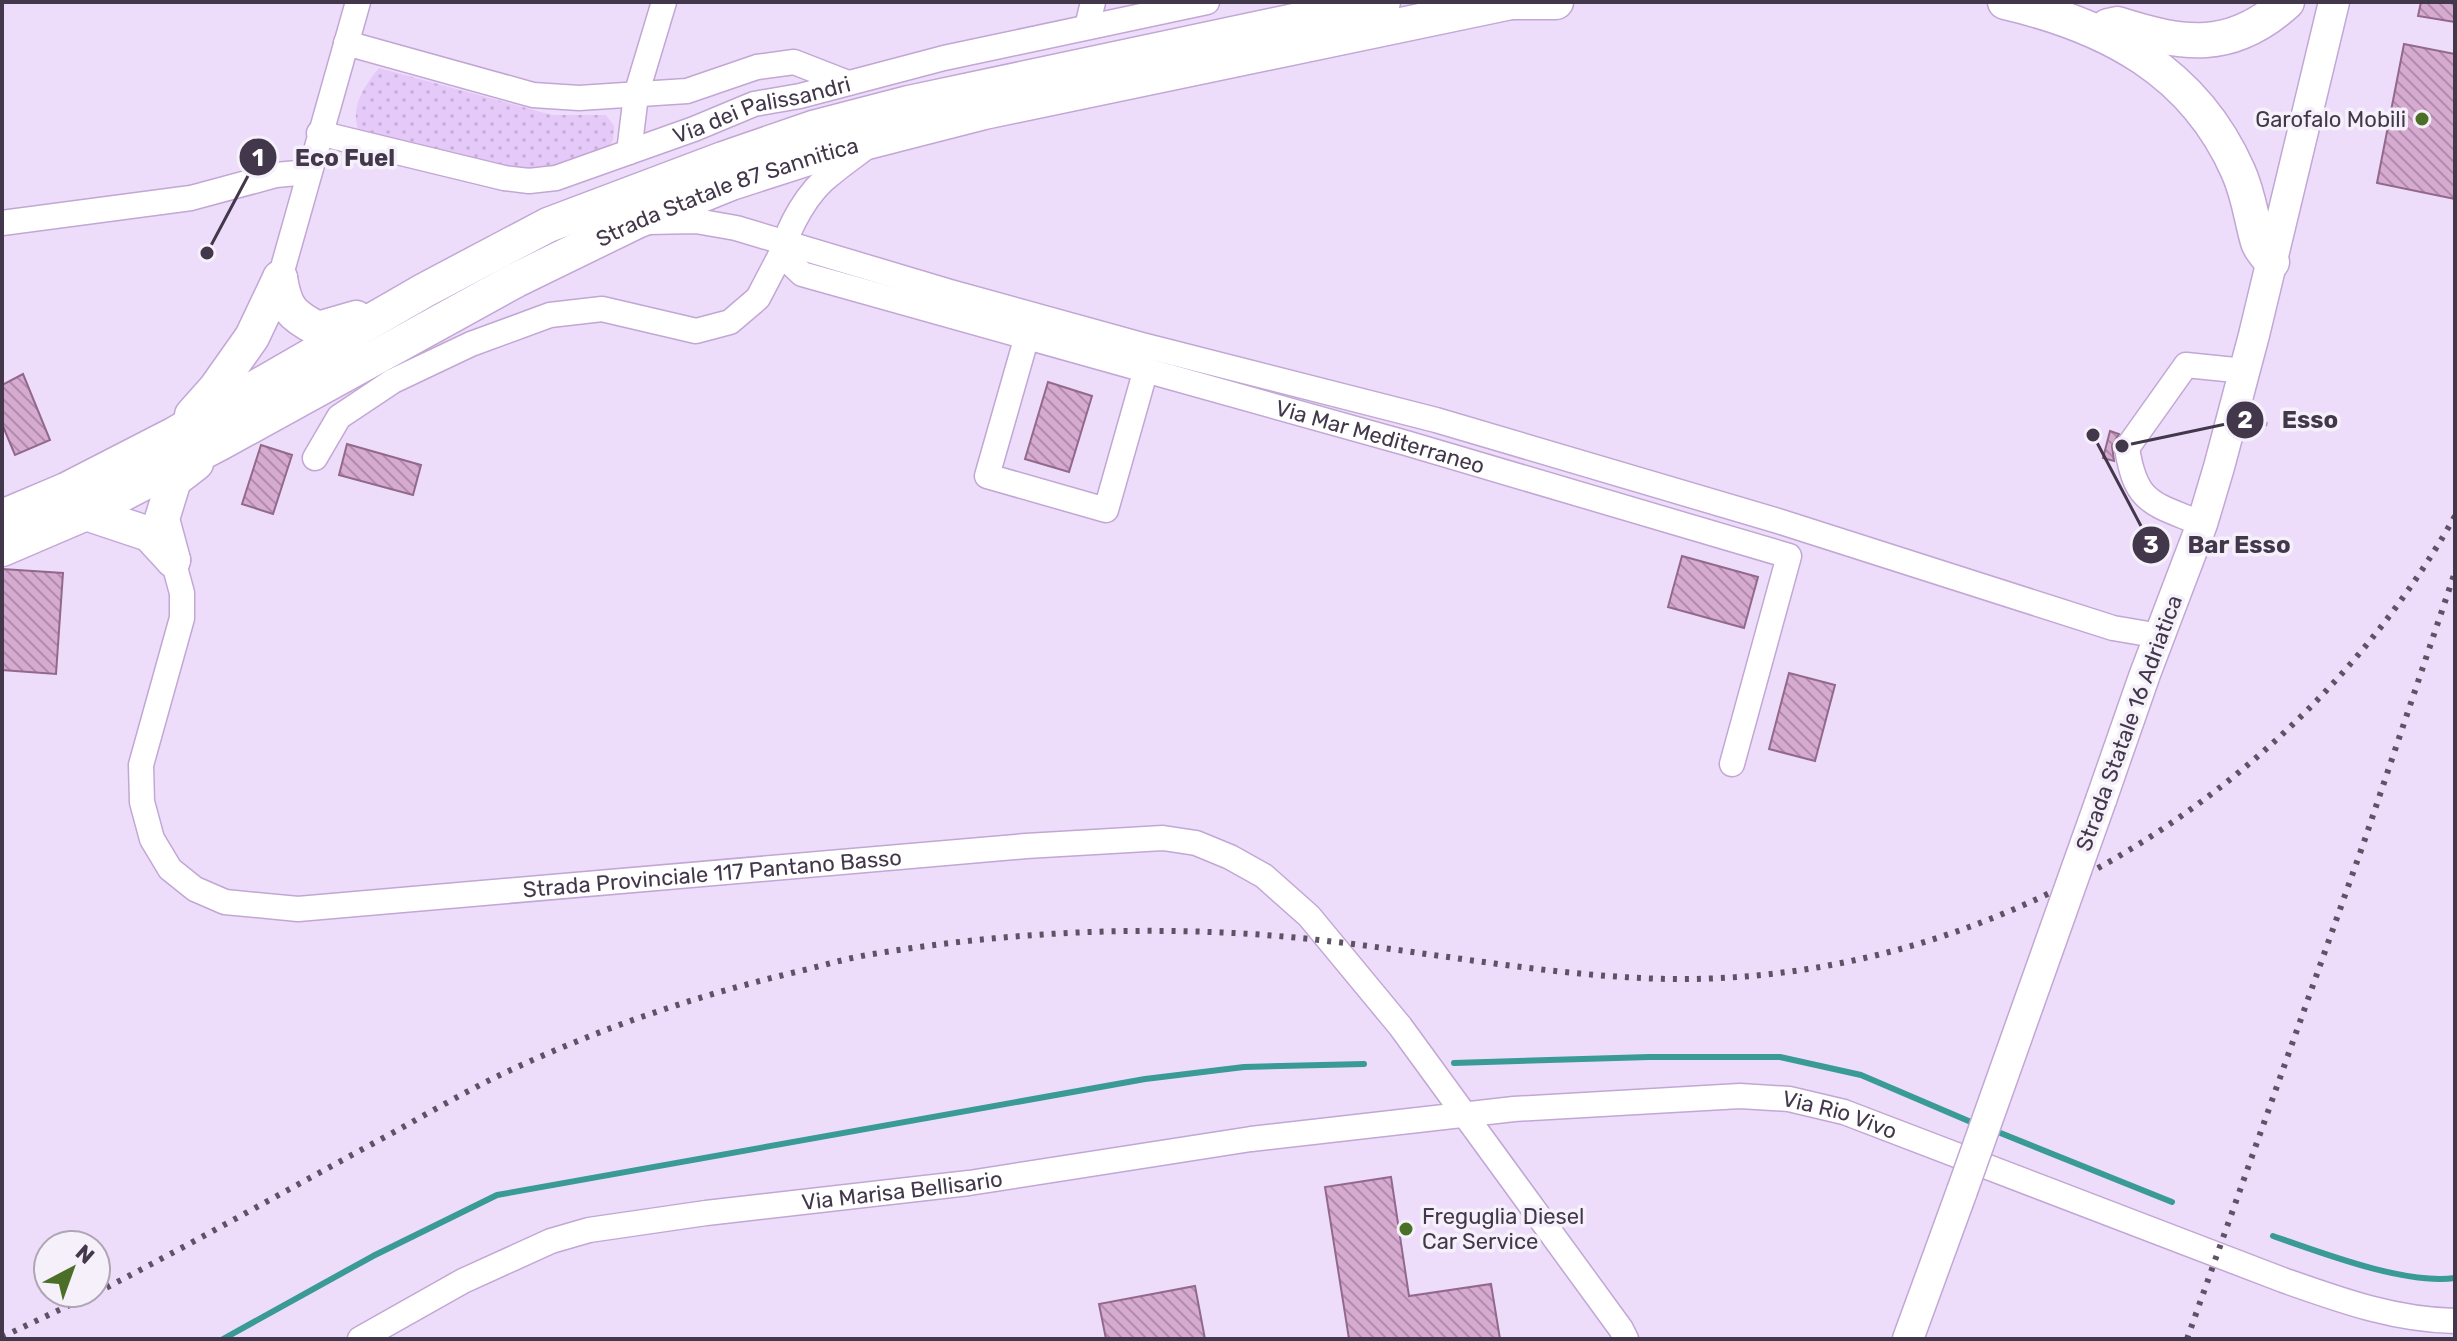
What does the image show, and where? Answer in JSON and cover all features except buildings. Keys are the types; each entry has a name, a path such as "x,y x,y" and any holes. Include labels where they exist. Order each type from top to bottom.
{"highway":[{"name":"Strada Statale 87 Sannitica","path":"2,517 66,490 175,434 425,290 548,225 737,154 813,128 909,103 1383,2"},
{"name":"Strada Statale 87 Sannitica","path":"2,549 86,513 220,443 516,280 637,221 768,170 877,138 984,112 1511,2 1556,2"},
{"path":"2005,2 2065,18 2113,39 2158,67 2202,109 2238,171 2248,196 2258,245 2272,262"},
{"path":"2092,29 2117,24 2170,40 2216,39 2250,28 2287,2"},
{"path":"280,278 283,301 297,318 318,329 339,324 425,290"},
{"path":"175,434 216,388 252,337 280,278"},
{"path":"173,560 162,519 174,480 220,443"},
{"path":"86,513 149,534 173,560"}],"main road":[{"name":"Strada Statale 16 Adriatica","path":"1908,1339 2202,524 2245,371 2334,2"}],"street":[{"path":"280,278 358,2"},
{"path":"629,152 636,95 664,2"},
{"path":"1087,27 1093,2"},
{"name":"Via dei Palissandri","path":"319,133 504,178 529,181 556,178 754,104 1171,6 1207,2"},
{"path":"346,43 533,95 579,98 687,91 757,67 794,62 848,83"},
{"path":"315,458 339,417 393,381 471,344 550,315 602,309 696,331 730,322 758,298 814,191 830,174 846,165 877,138"},
{"path":"2,223 191,198 276,175 308,172"},
{"path":"637,221 713,223 782,248 1436,420 1778,521 2113,628 2160,636"},
{"name":"Via Mar Mediterraneo","path":"782,248 802,274 1406,443 1789,556 1732,764"},
{"path":"1027,336 987,476 1106,510 1146,369"},
{"path":"2202,524 2146,500 2132,477 2127,448 2186,365 2245,371"},
{"name":"Strada Provinciale 117 Pantano Basso","path":"173,560 182,593 182,618 141,765 142,802 152,839 170,869 195,889 215,898 225,902 298,909 1026,846 1163,838 1196,843 1264,876 1309,916 1400,1026 1465,1116"},
{"name":"Via Rio Vivo","path":"1465,1116 1514,1109 1740,1096 1789,1099 1844,1112 2353,1305 2393,1316 2455,1321"},
{"path":"1465,1116 1626,1339"},
{"name":"Via Marisa Bellisario","path":"360,1339 463,1281 551,1241 589,1230 706,1213 969,1183 1251,1139 1465,1116"}],"shaded area":[{"path":"379,68 552,115 606,115 614,126 613,140 606,152 542,171 513,171 359,132 357,106 363,90"}],"waterway":[{"path":"1454,1063 1649,1057 1780,1057 1861,1075 1978,1125"},
{"path":"223,1339 373,1256 497,1195 1145,1079 1244,1067 1364,1064"},
{"path":"1993,1130 2172,1202"},
{"path":"2273,1236 2388,1272 2412,1277 2455,1278"}],"railway":[{"path":"112,1285 461,1095 536,1059 683,1003 863,956 923,946 1024,936 1177,931 1278,936 1570,973 1668,979 1788,972 1905,948 2017,908 2124,853 2222,786 2312,706 2390,616 2455,516"},
{"path":"2187,1339 2365,839 2455,572"},
{"path":"2,1337 61,1309"}],"place":[{"name":"Garofalo Mobili","path":"2422,119"},
{"name":"Eco Fuel","path":"207,253"},
{"name":"Bar Esso","path":"2093,435"},
{"name":"Esso","path":"2122,446"},
{"name":"Freguglia Diesel Car Service","path":"1406,1229"}]}
